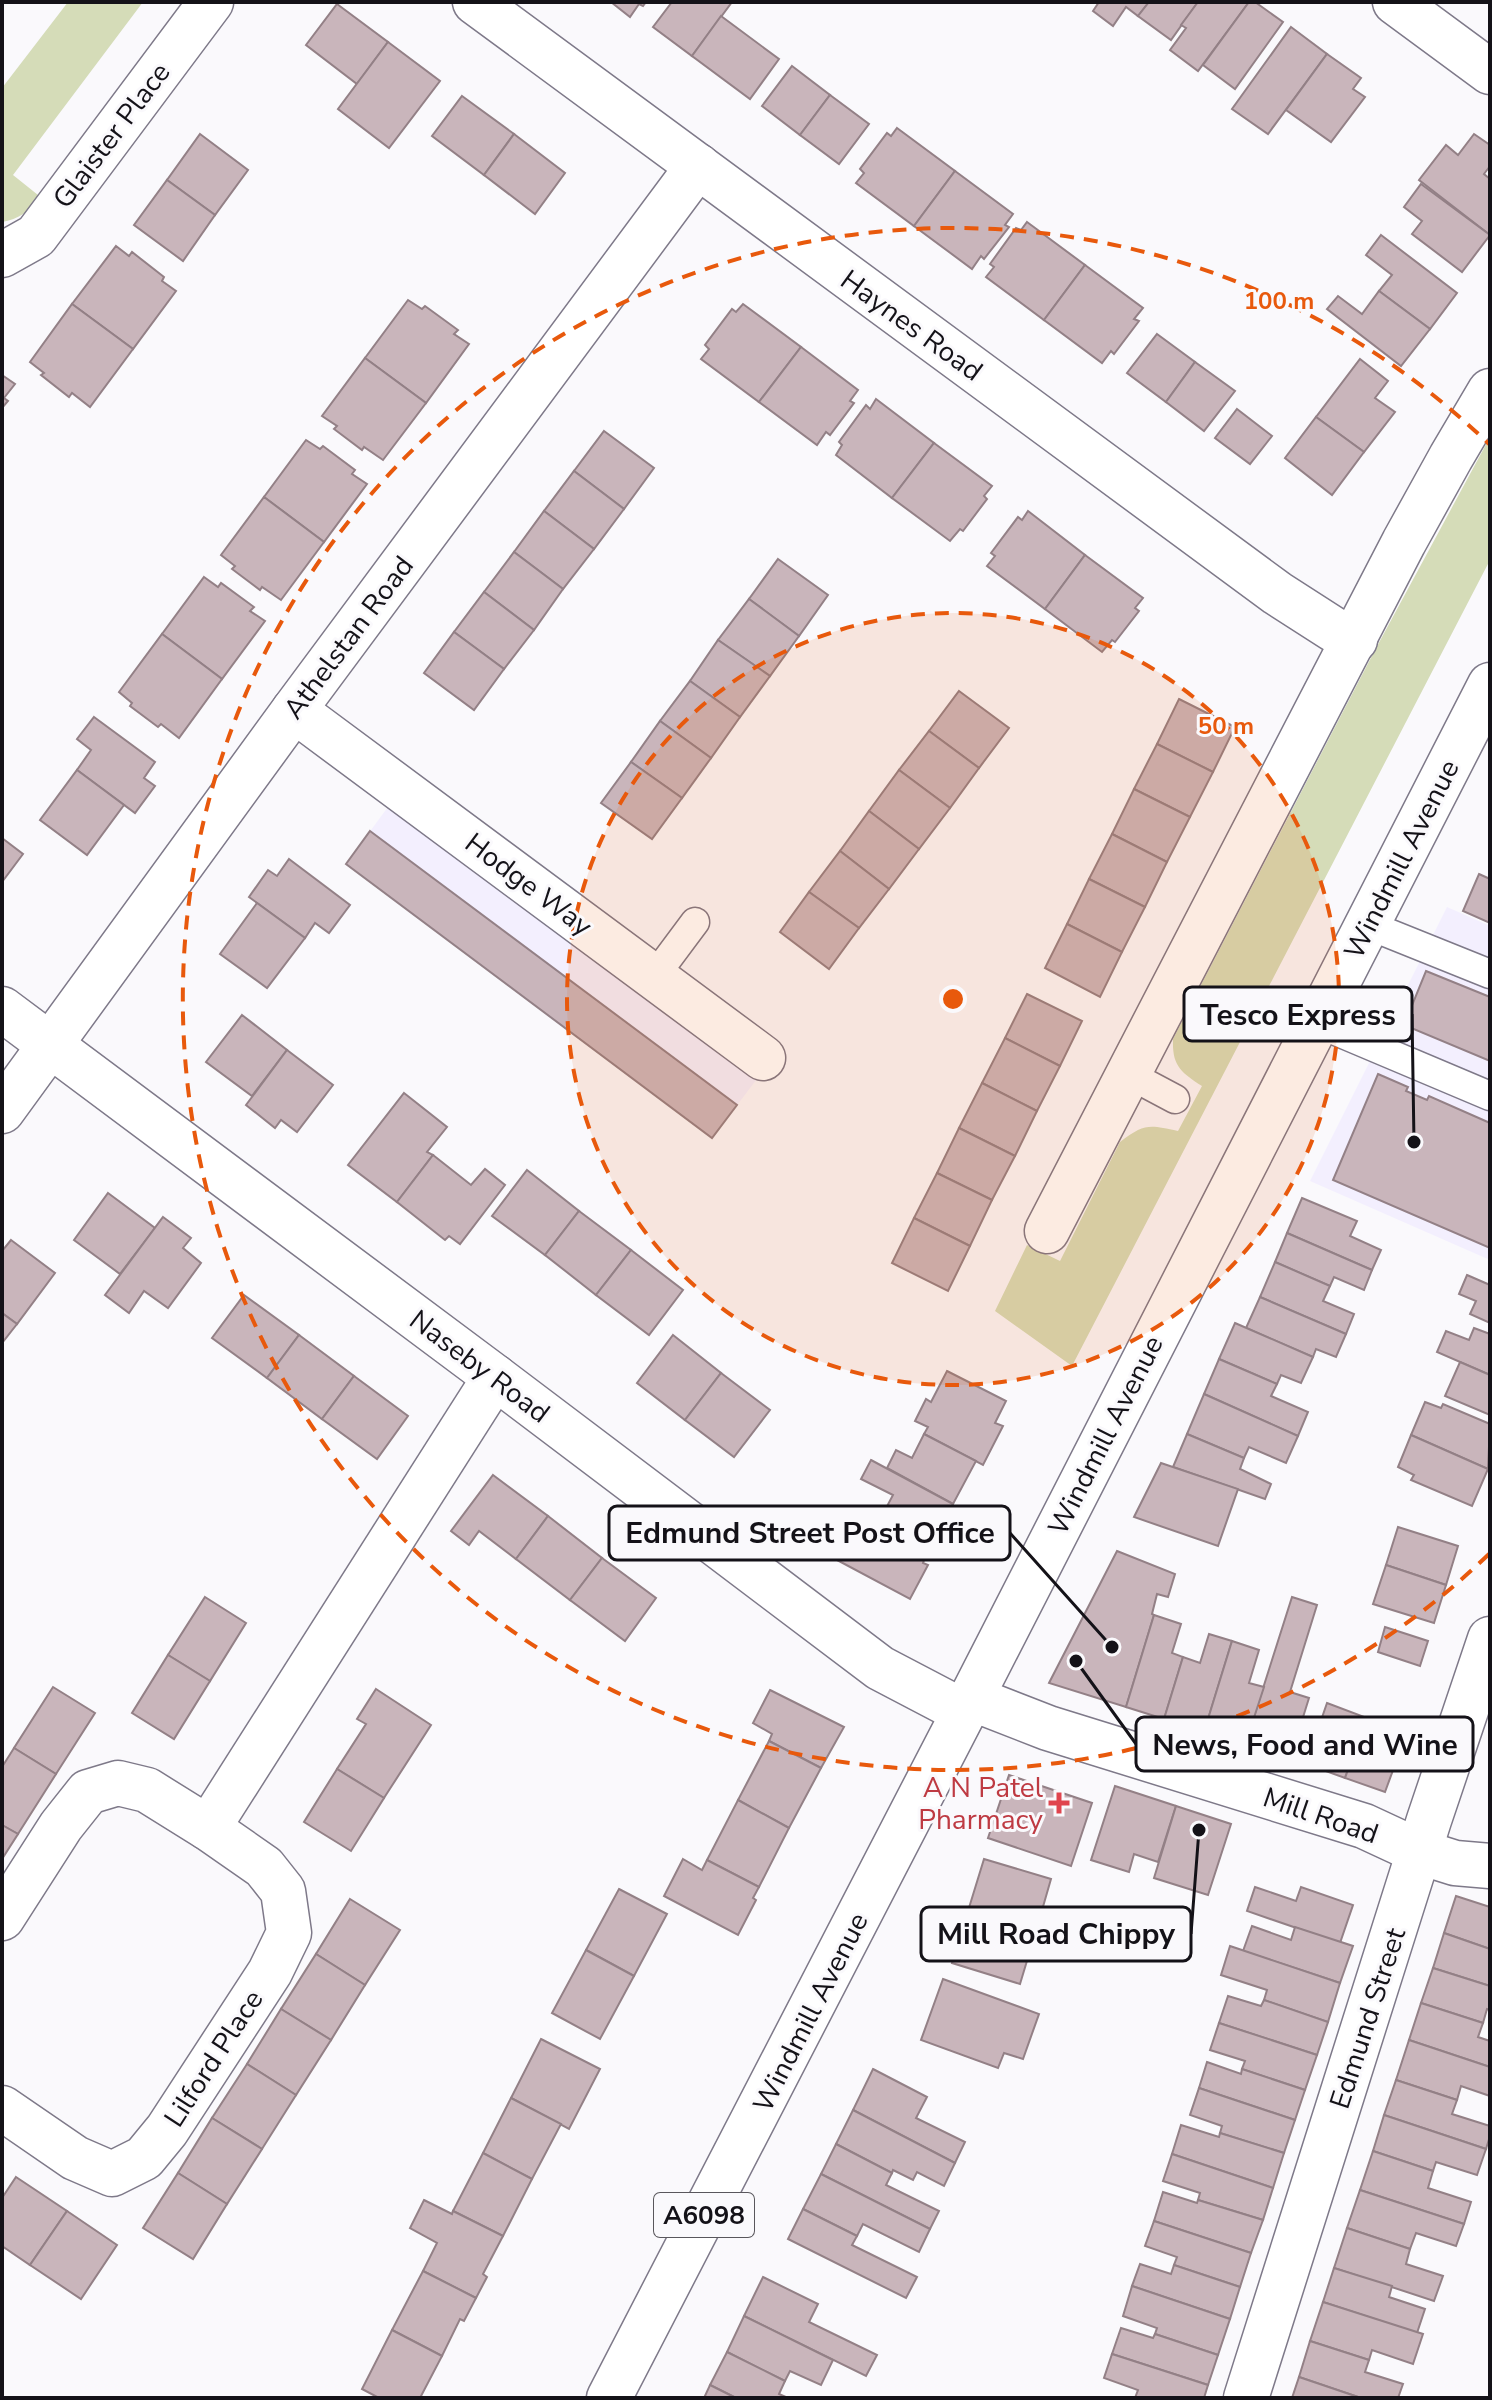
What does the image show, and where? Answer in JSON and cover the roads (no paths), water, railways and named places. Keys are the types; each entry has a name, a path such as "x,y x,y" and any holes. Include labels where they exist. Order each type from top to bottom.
{"street":[{"name":"Glaister Place","path":"2,255 36,236 211,2"},
{"name":"Haynes Road","path":"475,2 1277,593 1355,640"},
{"path":"1395,2 1490,72"},
{"name":"Athelstan Road","path":"2,1111 294,710 698,166"},
{"path":"1047,1231 1404,542 1490,391"},
{"name":"Windmill Avenue","path":"609,2398 1488,692"},
{"name":"Hodge Way","path":"294,710 763,1058"},
{"name":"Naseby Road","path":"2,1009 880,1668 968,1705"},
{"path":"208,1828 495,1377"},
{"name":"Edmund Street","path":"1246,2398 1490,1639"},
{"name":"Mill Road","path":"968,1705 1364,1826 1420,1852 1455,1863 1490,1866"},
{"name":"Lilford Place","path":"2,1918 61,1826 88,1792 118,1783 147,1790 264,1867 283,1891 289,1933 270,1972 167,2130 144,2158 112,2174 75,2158 2,2108"}],"lane":[{"path":"654,977 695,922"},
{"path":"1368,925 1490,974"},
{"path":"1317,1023 1490,1096"},
{"path":"1128,1074 1175,1099"}],"place":[{"name":"Tesco Express","path":"1414,1142"},
{"name":"Edmund Street Post Office","path":"1112,1647"},
{"name":"News, Food and Wine","path":"1076,1661"},
{"name":"A N Patel Pharmacy","path":"1059,1803"},
{"name":"Mill Road Chippy","path":"1199,1830"}]}
